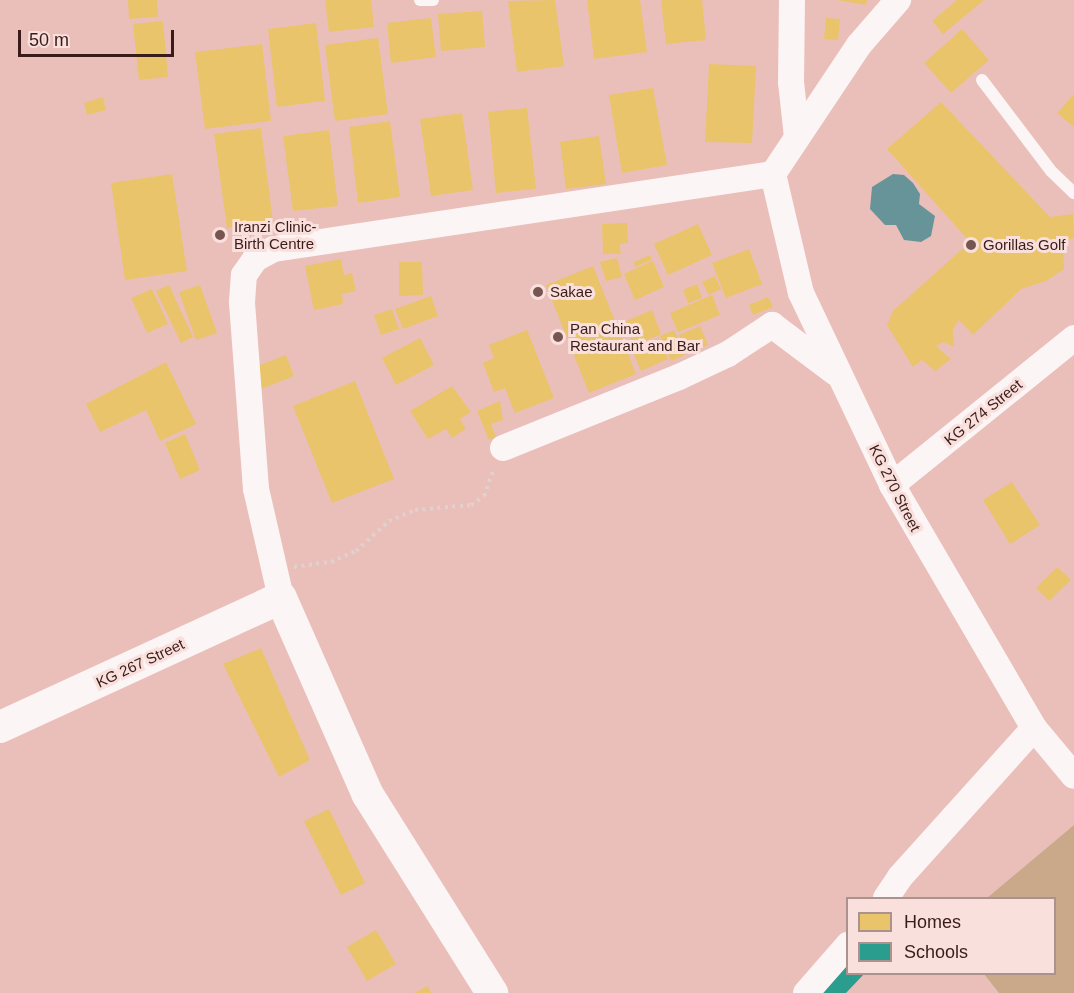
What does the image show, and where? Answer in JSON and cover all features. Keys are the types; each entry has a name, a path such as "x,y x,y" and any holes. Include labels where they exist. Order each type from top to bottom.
{"street":[{"path":"792,0 791,82 797,137"},
{"path":"492,993 368,795 278,584 256,489 242,302 244,275 255,259 274,249 772,174 859,45 898,0"},
{"name":"KG 270 Street","path":"772,174 801,293 892,485 1034,728 1074,776"},
{"path":"503,448 679,377 728,354 772,325 840,376"},
{"name":"KG 274 Street","path":"892,485 1074,338"},
{"name":"KG 267 Street","path":"0,727 278,584"},
{"path":"887,897 900,877 1034,728"},
{"path":"806,993 846,947"}],"lane":[{"path":"420,0 433,0"},
{"path":"982,80 1051,171 1074,193"}],"path":[{"path":"278,584 357,551 390,521 415,510 471,506 484,496 503,448"}],"shaded area":[{"path":"1074,825 1074,993 999,993 985,975 1056,975 1056,897 988,897"}],"water":[{"path":"893,174 904,175 913,183 920,194 919,204 935,216 931,236 921,242 904,240 896,225 885,225 870,209 872,187"}],"building: Homes":[{"path":"128,0 157,0 158,17 129,19"},
{"path":"325,0 371,0 374,27 329,32"},
{"path":"555,0 564,66 517,72 508,1"},
{"path":"587,0 640,0 647,52 594,59"},
{"path":"661,0 702,0 706,40 666,44"},
{"path":"837,0 867,0 866,5"},
{"path":"957,0 984,0 943,34 932,21"},
{"path":"482,11 485,47 441,51 438,14"},
{"path":"431,18 436,57 391,63 387,23"},
{"path":"826,18 840,19 838,40 824,39"},
{"path":"163,21 168,77 139,80 133,24"},
{"path":"316,23 325,101 277,107 268,29"},
{"path":"962,29 989,60 951,93 924,63"},
{"path":"378,38 388,114 335,121 325,45"},
{"path":"262,44 271,121 205,129 195,52"},
{"path":"709,64 756,66 752,143 705,142"},
{"path":"653,88 667,165 622,173 609,95"},
{"path":"1074,94 1074,127 1057,113"},
{"path":"103,97 106,110 87,115 84,103"},
{"path":"941,102 1050,217 1073,214 1074,238 1063,242 1064,269 1046,281 1021,289 973,335 959,320 953,329 954,347 943,342 936,346 951,359 935,371 922,360 913,367 887,325 893,311 970,242 887,149"},
{"path":"527,108 536,189 496,193 488,112"},
{"path":"462,113 473,190 431,196 420,119"},
{"path":"390,121 400,197 358,203 349,127"},
{"path":"261,128 273,222 227,228 214,134"},
{"path":"329,130 338,206 293,211 283,136"},
{"path":"599,136 606,184 566,189 560,142"},
{"path":"172,174 187,271 125,280 111,183"},
{"path":"627,223 628,243 620,244 621,254 603,254 602,224"},
{"path":"698,224 712,255 668,275 654,244"},
{"path":"749,249 762,284 726,298 712,263"},
{"path":"650,255 652,260 635,267 634,262"},
{"path":"617,258 622,277 606,281 600,262"},
{"path":"341,259 344,275 352,273 356,291 342,294 343,304 314,310 305,266"},
{"path":"653,261 664,287 635,300 624,274"},
{"path":"399,262 422,262 423,295 399,296"},
{"path":"593,266 636,374 589,393 546,285"},
{"path":"715,276 721,289 709,295 702,282"},
{"path":"697,284 702,298 688,303 683,290"},
{"path":"169,285 193,337 181,343 156,291"},
{"path":"200,285 217,333 196,340 179,292"},
{"path":"152,289 168,324 147,333 131,298"},
{"path":"712,295 720,315 678,332 670,313"},
{"path":"431,296 438,316 403,329 395,309"},
{"path":"768,297 773,307 753,315 749,305"},
{"path":"392,309 399,329 381,335 374,315"},
{"path":"652,310 661,334 634,346 624,322"},
{"path":"700,326 708,345 687,353 679,335"},
{"path":"527,330 554,398 515,413 505,388 494,392 483,363 494,358 489,345"},
{"path":"674,330 685,355 671,361 660,336"},
{"path":"420,338 434,365 396,385 382,358"},
{"path":"659,338 668,359 641,371 632,350"},
{"path":"286,355 294,376 256,391 247,370"},
{"path":"166,362 196,424 160,441 146,410 100,432 86,404"},
{"path":"355,381 394,479 332,503 293,406"},
{"path":"452,386 471,412 460,419 466,429 452,438 446,429 428,439 410,411"},
{"path":"500,401 503,420 491,424 496,437 489,440 477,411"},
{"path":"185,434 200,470 180,479 165,443"},
{"path":"1012,482 1040,525 1010,544 983,500"},
{"path":"1057,567 1071,580 1049,601 1036,588"},
{"path":"261,648 310,760 279,777 223,664"},
{"path":"329,809 365,883 341,895 304,821"},
{"path":"376,930 396,964 367,981 347,947"},
{"path":"428,986 431,993 414,993"}],"building: Schools":[{"path":"846,965 846,975 863,975 846,993 820,993"}],"place":[{"name":"Iranzi Clinic- Birth Centre","path":"220,235"},
{"name":"Gorillas Golf","path":"971,245"},
{"name":"Sakae","path":"538,292"},
{"name":"Pan China Restaurant and Bar","path":"558,337"}]}
